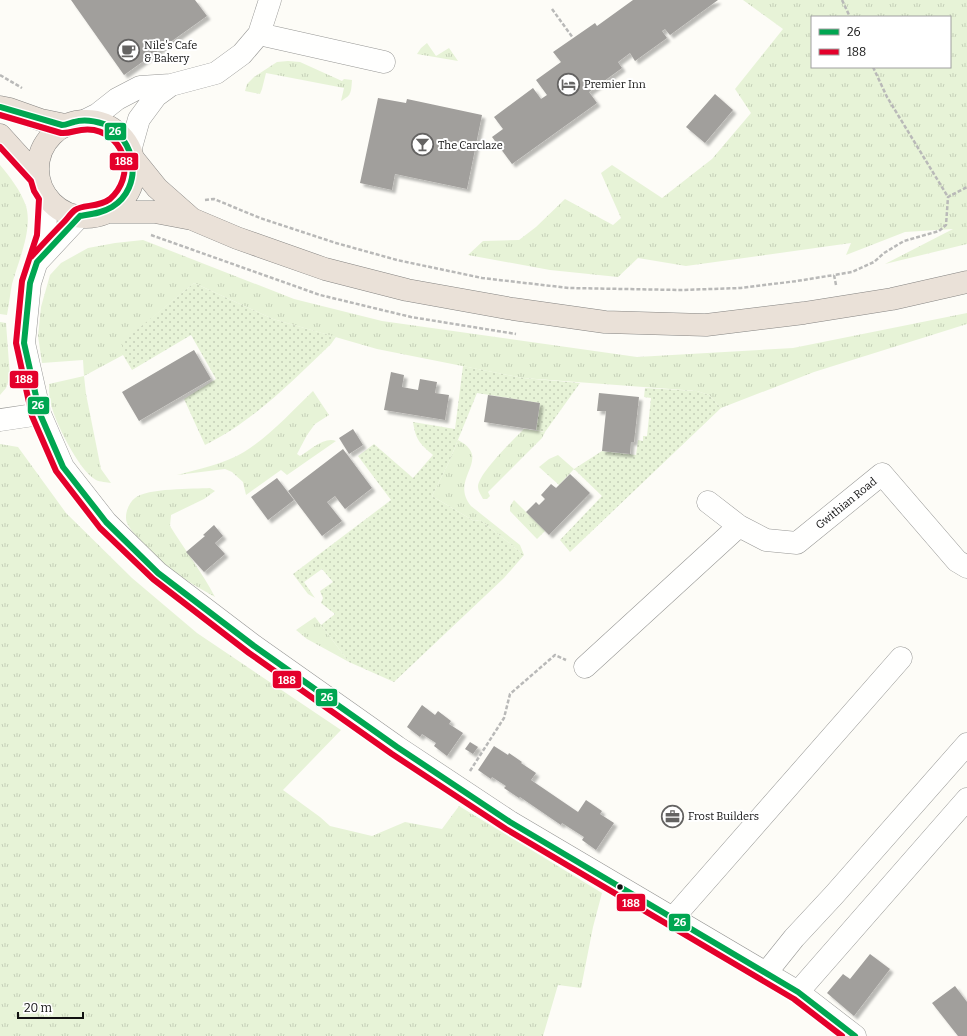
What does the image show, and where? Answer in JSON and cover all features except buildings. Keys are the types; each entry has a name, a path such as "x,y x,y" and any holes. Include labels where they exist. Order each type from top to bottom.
{"highway":[{"path":"0,107 41,120 74,123 96,122 112,129 125,140 131,154 134,170 131,184 125,196 106,212"},
{"path":"74,123 55,132 46,141 38,164 38,177 41,187 53,204 61,210 80,216 89,217 106,212 197,210"},
{"path":"0,135 38,177"},
{"path":"131,154 157,188 197,210 237,238 325,269 407,290 513,309 605,322 706,325 892,299 967,282"}],"street":[{"path":"74,123 98,114 117,99 140,87 171,85 216,73 242,54 259,34 270,0"},
{"path":"259,34 384,62"},
{"path":"131,154 139,119 156,96 171,85"},
{"path":"47,197 45,236 30,283 24,343 40,414 63,467 106,522 158,573 254,646 397,747 510,822 798,992 855,1036"},
{"path":"37,262 80,216"},
{"path":"0,420 40,414"},
{"name":"Gwithian Road","path":"708,502 738,526 766,540 797,543 882,474 957,561 967,567"},
{"path":"585,668 738,526"},
{"path":"673,918 901,658"},
{"path":"766,973 794,938 834,895 967,744"},
{"path":"798,992 967,799"}],"path":[{"path":"842,0 850,16"},
{"path":"552,9 573,38"},
{"path":"197,210 214,199 268,221 336,243 397,260 482,278 569,288 681,290 733,288 797,281 852,272 874,262 884,253 904,241 939,231 946,225 948,197 887,97 873,68"},
{"path":"948,197 967,187"},
{"path":"834,275 839,307"},
{"path":"459,788 504,718 510,694 555,655 585,668"}],"green space":[{"path":"743,0 967,0 967,244 885,264 953,229 905,232 846,255 851,243 686,266 638,258 618,277 550,270 468,255 483,241 519,240 536,227 565,199 613,225 621,218 601,173 612,165 662,198 712,159 751,113 735,89 783,29"},
{"path":"427,43 436,56 449,48 458,61 417,54"},
{"path":"277,62 300,62 342,81 344,79 352,80 350,93 341,101 344,88 266,73 260,94 245,91 247,84 254,77"},
{"path":"0,165 21,195 28,215 28,225 24,246 12,284 7,315 0,314"},
{"path":"143,240 294,299 382,321 637,357 793,348 967,313 967,324 814,372 721,408 709,395 697,391 523,378 377,349 273,319 194,283 123,342 123,355 84,376 83,360 42,363 38,336 41,307 50,275 61,263 88,248"},
{"path":"194,283 273,319 336,337 331,344 272,399 240,424 205,445 184,399 216,379 191,335 132,370 123,355 122,342"},
{"path":"0,322 6,323 10,377 6,388 0,395"},
{"path":"463,366 523,378 580,383 545,432 536,430 540,403 477,393 449,462 432,496 474,521 480,520 524,555 504,578 394,682 349,662 321,625 335,614 321,603 323,598 320,591 333,582 322,569 304,582 315,598 308,594 293,574 391,500 358,456 374,444 413,478 433,455 419,441 415,433 413,422 455,429"},
{"path":"84,376 86,394 101,469 111,483 96,480 89,475 68,444 52,409 49,384"},
{"path":"645,388 697,391 709,395 721,408 570,552 560,540 602,496 574,469 602,451 636,455 638,440 643,441 643,436 647,436 651,398 644,397"},
{"path":"313,391 329,415 315,424 307,435 297,454 300,456 327,440 336,441 287,475 281,470 246,495 243,482 232,472 225,469 177,475 220,463 254,446"},
{"path":"524,429 545,432 542,438 488,492 490,496 487,499 483,499 478,487 484,474 497,457"},
{"path":"458,440 468,447 472,454 472,462 464,487 465,496 471,506 520,545 524,555 480,520 474,521 432,496"},
{"path":"0,444 18,447 66,513 132,578 197,633 341,730 283,790 330,826 372,836 405,822 442,829 459,806 602,893 593,927 581,988 558,985 543,1036 0,1036"},
{"path":"558,455 574,469 559,485 539,467 549,459"},
{"path":"210,488 215,491 204,499 171,515 170,526 215,597 178,575 166,565 135,535 126,520 127,510 130,503 141,495 149,492"},
{"path":"514,500 545,531 537,539 510,511 510,506"},
{"path":"315,617 349,662 307,639 296,630"}],"transit line":[{"name":"26","path":"0,107 62,125 81,121 104,124 115,131 124,140 132,164 132,176 129,188 122,198 112,207 101,212 80,216"},
{"name":"188","path":"0,115 61,133 69,133 84,129 94,130 105,134 114,141 120,149 124,159 125,169 123,180 118,190 110,199 101,204 82,207 75,210 31,257"},
{"name":"188","path":"0,147 31,181 34,191 39,199 37,235 22,281 16,343 32,416 56,471 100,528 153,579 249,653 392,754 506,829 794,999 842,1036"},
{"name":"26","path":"80,216 37,262 30,283 24,343 40,414 63,467 106,522 158,573 254,646 397,747 510,822 798,992 855,1036"}],"place":[{"name":"Nile's Cafe & Bakery","path":"129,51"},
{"name":"Premier Inn","path":"569,84"},
{"name":"The Carclaze","path":"422,145"},
{"name":"Frost Builders","path":"672,816"}]}
